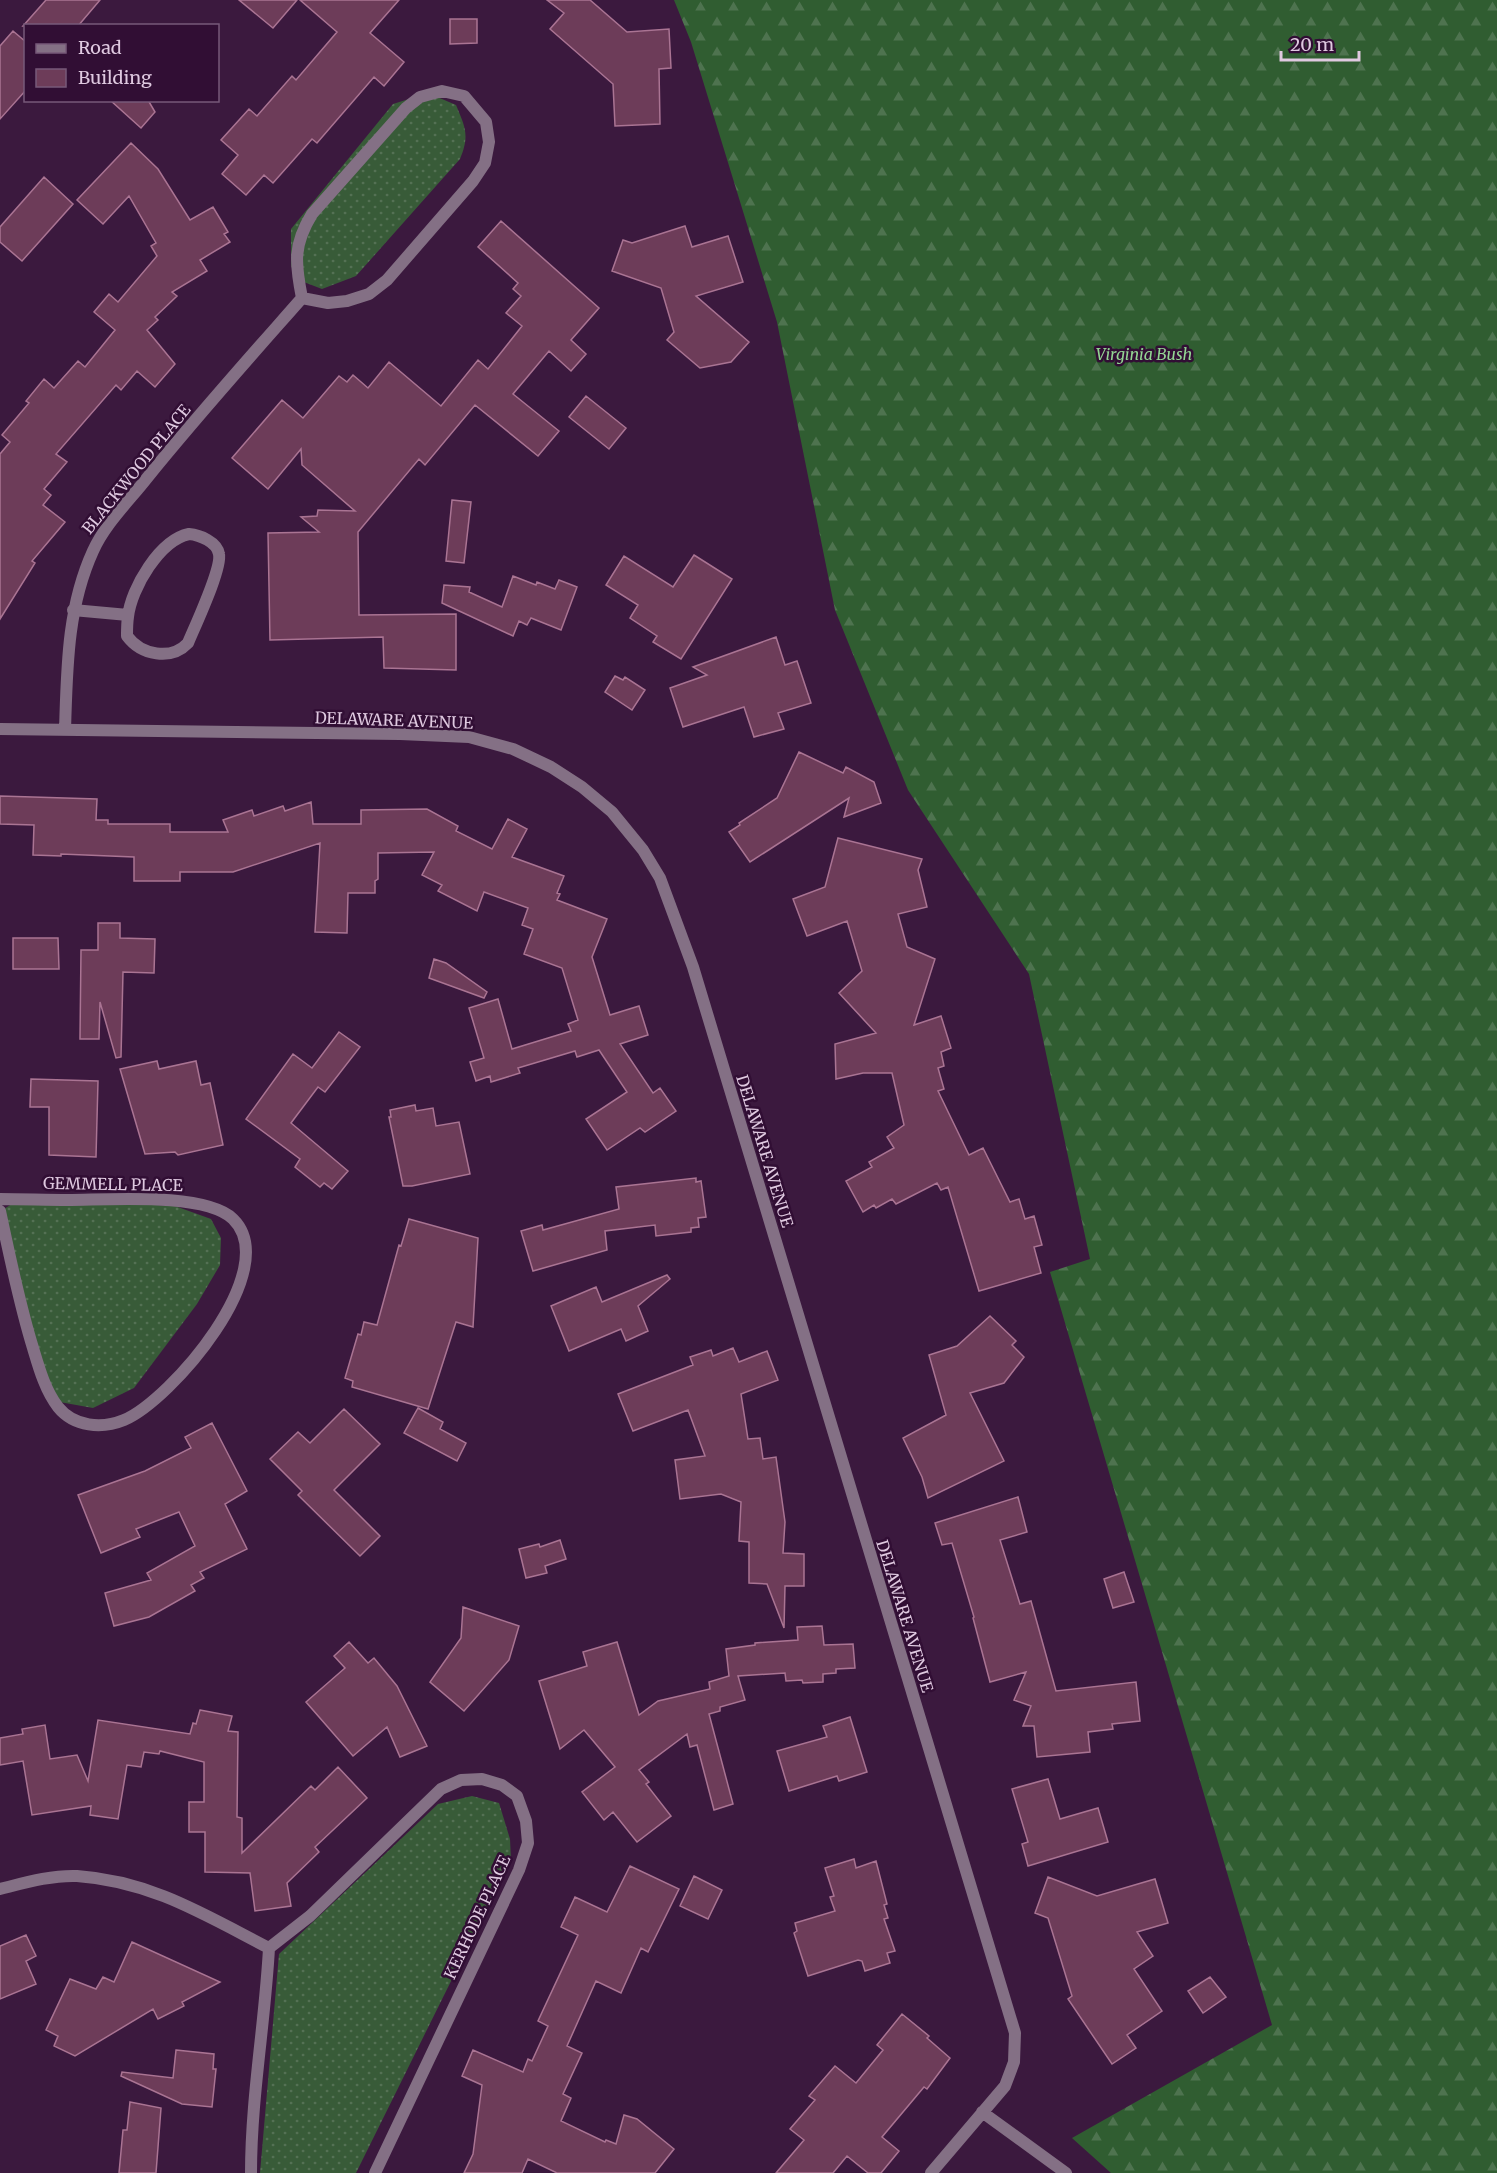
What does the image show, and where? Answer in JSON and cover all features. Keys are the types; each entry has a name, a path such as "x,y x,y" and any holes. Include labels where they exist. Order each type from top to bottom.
{"street":[{"path":"442,91 464,96 486,122 489,142 485,163 473,182 387,280 369,294 347,301 328,303 302,298 296,269 297,250 302,230 312,214 406,108 420,96 442,91"},
{"name":"BLACKWOOD PLACE","path":"65,730 67,657 73,610 93,550 113,520 162,460 302,298"},
{"path":"197,534 216,546 220,556 212,584 188,643 181,650 159,654 140,649 127,636 128,615 140,581 153,561 173,541 180,536 197,534"},
{"path":"73,610 128,615"},
{"name":"DELAWARE AVENUE","path":"0,729 469,737 513,749 551,767 582,787 612,813 643,850 660,878 693,967 1015,2033 1014,2061 1005,2086 931,2173"},
{"name":"GEMMELL PLACE","path":"0,1199 128,1199 190,1202 214,1209 233,1219 246,1247 238,1291 218,1330 183,1372 145,1408 124,1420 103,1426 85,1424 71,1418 58,1407 41,1376 28,1333 0,1211"},
{"name":"KERHODE PLACE","path":"269,1948 310,1916 441,1789 462,1780 482,1779 502,1785 518,1796 526,1821 528,1843 519,1870 375,2173"},
{"path":"0,1889 33,1881 75,1876 130,1884 172,1898 269,1948 267,1992 251,2146 251,2173"},
{"path":"982,2112 1066,2173"}],"green space":[{"name":"Virginia Bush","path":"674,0 1497,0 1497,2173 1111,2173 1072,2138 1272,2025 1050,1272 1090,1259 1029,974 908,790 835,610 777,322 691,42"},
{"path":"428,93 456,105 466,137 460,159 356,276 322,289 296,279 291,265 291,229 393,104"},
{"path":"21,1198 175,1206 211,1219 221,1238 220,1265 197,1304 134,1388 93,1408 54,1401 39,1377 4,1209"},
{"path":"472,1796 499,1803 510,1839 511,1860 356,2173 260,2173 279,1954 438,1804"}],"building":[{"path":"46,0 100,0 80,24 25,24"},
{"path":"239,0 297,0 273,28"},
{"path":"300,0 399,0 370,33 404,62 384,86 374,77 317,143 312,139 273,183 264,175 246,195 222,174 238,155 221,140 249,109 257,116 292,76 296,80 337,32"},
{"path":"547,0 590,0 627,32 669,29 671,68 659,69 660,124 615,126 613,84 550,29 564,13"},
{"path":"450,19 477,19 477,43 450,44"},
{"path":"13,31 24,40 24,92 0,119 0,46"},
{"path":"112,102 149,102 155,112 141,128"},
{"path":"131,143 158,169 190,220 213,207 228,232 224,234 230,242 200,260 207,271 172,292 177,296 155,317 158,320 147,330 175,364 155,387 137,371 121,390 116,385 56,454 67,462 44,489 51,495 43,505 65,522 32,561 35,563 0,619 0,454 10,442 2,435 29,403 26,401 44,379 54,388 78,361 85,367 115,330 94,312 109,294 118,302 157,256 151,246 156,243 129,196 103,224 77,200"},
{"path":"44,177 73,204 22,261 0,242 0,227"},
{"path":"501,221 599,308 571,340 586,354 571,371 549,351 513,394 559,431 538,456 475,405 425,465 419,459 358,532 359,615 456,614 456,670 384,668 383,637 270,640 268,533 319,532 301,517 317,516 318,510 355,511 302,465 301,449 268,489 232,458 282,400 303,418 339,376 347,382 353,375 368,388 389,362 441,406 478,360 488,369 522,326 506,313 521,296 513,289 518,283 478,247"},
{"path":"685,226 692,247 728,236 743,282 696,296 749,342 731,362 700,368 667,340 674,332 661,288 612,271 623,240 632,243"},
{"path":"586,396 626,428 609,449 569,417"},
{"path":"452,500 471,502 464,563 446,561"},
{"path":"694,555 732,579 681,659 653,642 657,636 630,618 638,605 606,585 624,556 673,587"},
{"path":"513,576 555,589 559,580 577,587 561,630 531,618 527,625 519,621 513,636 442,603 444,585 470,587 469,592 502,607"},
{"path":"776,637 785,665 797,661 811,703 778,713 784,729 754,737 744,707 683,727 670,688 707,675 693,667"},
{"path":"615,676 623,680 625,677 645,690 632,710 605,692"},
{"path":"799,752 843,773 846,767 874,782 881,803 844,817 849,798 750,862 729,832 777,798"},
{"path":"0,796 97,799 96,820 108,820 108,824 170,824 170,832 228,832 223,820 252,810 254,816 283,806 285,811 311,802 313,824 361,824 361,810 427,809 458,826 456,831 492,849 508,819 527,829 512,857 564,876 557,893 560,894 557,900 607,919 592,957 610,1015 639,1006 648,1035 620,1044 653,1093 660,1088 676,1111 645,1132 640,1128 607,1150 586,1119 627,1092 599,1050 577,1057 575,1051 518,1068 520,1073 491,1082 490,1076 476,1081 470,1062 484,1058 469,1008 498,999 512,1049 571,1031 568,1024 578,1020 562,968 524,954 533,929 522,925 528,908 484,892 477,911 438,891 442,885 422,875 434,852 378,853 378,879 375,881 375,893 348,893 347,933 315,932 320,843 233,872 180,872 180,881 134,881 134,857 33,855 34,825 0,824"},
{"path":"838,838 922,859 918,870 927,907 898,914 907,947 935,959 914,1025 941,1016 951,1048 941,1052 944,1066 938,1068 944,1089 938,1091 969,1155 983,1148 1010,1202 1019,1199 1025,1219 1034,1216 1042,1245 1034,1247 1041,1273 979,1291 948,1187 941,1190 937,1183 896,1204 892,1199 876,1208 874,1205 863,1212 846,1181 872,1167 869,1162 894,1148 887,1137 904,1125 892,1073 863,1073 836,1079 835,1044 876,1033 839,993 862,971 847,921 807,936 793,899 825,887"},
{"path":"98,923 120,923 120,938 155,939 154,973 123,972 121,1057 116,1058 100,1002 99,1039 80,1039 81,950 98,950"},
{"path":"13,938 58,938 59,969 13,969"},
{"path":"434,959 446,963 487,992 484,998 429,978"},
{"path":"339,1032 360,1047 325,1092 318,1087 291,1123 348,1171 332,1189 324,1183 320,1187 295,1167 300,1159 246,1119 293,1054 312,1068"},
{"path":"157,1061 159,1069 196,1061 201,1085 210,1083 223,1145 178,1155 175,1152 145,1154 120,1069"},
{"path":"31,1079 98,1081 96,1157 49,1155 49,1107 30,1107"},
{"path":"415,1105 416,1111 433,1108 436,1126 459,1122 470,1174 403,1186 389,1117 391,1117 390,1110"},
{"path":"696,1178 696,1182 701,1181 706,1217 698,1218 699,1227 691,1228 691,1232 656,1236 655,1225 605,1231 607,1250 533,1271 521,1231 542,1225 543,1230 619,1209 616,1187"},
{"path":"409,1219 478,1238 473,1327 456,1322 428,1409 352,1387 353,1381 345,1378 358,1334 361,1335 364,1322 377,1325 399,1245 401,1246"},
{"path":"667,1275 670,1279 638,1306 648,1331 626,1341 621,1329 569,1351 551,1306 596,1287 602,1302"},
{"path":"990,1316 1016,1341 1012,1345 1024,1357 1004,1383 970,1393 1004,1461 928,1498 922,1477 903,1438 946,1415 929,1355 957,1346"},
{"path":"733,1348 739,1362 767,1351 778,1380 741,1394 748,1439 760,1438 763,1459 776,1457 785,1522 783,1553 804,1554 804,1586 785,1586 784,1628 767,1584 749,1583 749,1542 739,1541 741,1502 721,1494 680,1499 675,1460 705,1456 688,1410 633,1431 618,1394 693,1365 690,1357 711,1350 713,1356"},
{"path":"418,1408 443,1422 440,1429 466,1443 457,1461 404,1433"},
{"path":"344,1409 380,1444 334,1490 380,1536 360,1556 298,1495 302,1491 270,1459 298,1432 310,1443"},
{"path":"212,1423 247,1491 225,1504 247,1549 200,1572 204,1578 191,1585 195,1591 149,1617 114,1626 105,1593 151,1580 147,1573 195,1546 179,1512 136,1529 140,1537 101,1553 78,1495 145,1471 191,1448 185,1437"},
{"path":"1018,1497 1027,1532 1000,1540 1020,1604 1031,1601 1056,1691 1136,1682 1140,1721 1112,1724 1113,1729 1088,1732 1090,1752 1037,1757 1034,1726 1023,1726 1031,1706 1014,1700 1026,1672 990,1682 952,1543 942,1545 935,1523"},
{"path":"560,1540 566,1559 545,1566 547,1573 526,1578 519,1549 539,1544 540,1547"},
{"path":"1124,1572 1134,1602 1113,1608 1104,1579"},
{"path":"463,1607 519,1626 509,1660 464,1711 430,1682 461,1638"},
{"path":"822,1626 824,1645 853,1644 855,1668 836,1669 836,1673 823,1674 823,1682 786,1681 785,1673 738,1676 745,1700 720,1707 720,1711 709,1714 733,1804 714,1810 697,1745 690,1747 687,1734 639,1770 649,1782 646,1784 671,1816 637,1842 613,1812 604,1820 582,1792 615,1767 584,1730 560,1749 539,1681 587,1666 583,1652 617,1642 639,1715 658,1701 710,1689 709,1682 729,1676 726,1649 755,1645 755,1643 798,1640 797,1627"},
{"path":"349,1642 368,1663 374,1658 397,1686 427,1746 400,1757 387,1727 353,1756 306,1702 345,1668 334,1656"},
{"path":"200,1710 232,1716 228,1731 238,1732 237,1817 242,1818 242,1853 311,1786 315,1790 338,1767 367,1798 315,1847 319,1852 287,1883 291,1906 255,1911 250,1873 205,1872 205,1832 189,1832 189,1802 204,1802 204,1762 160,1751 159,1754 144,1752 141,1767 127,1765 118,1819 90,1815 91,1806 32,1815 23,1761 0,1765 0,1738 23,1734 22,1729 45,1725 50,1759 77,1755 88,1781 98,1720 190,1734"},
{"path":"850,1717 867,1772 839,1781 837,1776 789,1791 777,1751 827,1737 823,1726"},
{"path":"1048,1779 1060,1819 1098,1808 1108,1842 1028,1866 1022,1844 1028,1842 1012,1789"},
{"path":"854,1859 856,1868 876,1861 887,1904 884,1905 888,1918 884,1919 895,1951 887,1953 890,1963 865,1971 862,1961 858,1960 808,1976 794,1933 797,1931 795,1923 835,1911 830,1897 834,1896 825,1868"},
{"path":"630,1866 679,1889 648,1952 641,1948 621,1993 596,1981 567,2046 582,2053 563,2094 571,2098 561,2121 605,2142 606,2140 616,2144 624,2115 637,2119 674,2149 655,2173 557,2173 528,2159 522,2173 464,2173 473,2154 482,2085 462,2076 473,2050 523,2072 528,2059 532,2061 548,2026 538,2021 578,1935 561,1927 575,1897 607,1912"},
{"path":"694,1876 722,1890 708,1919 680,1906"},
{"path":"1048,1877 1097,1896 1155,1879 1168,1923 1137,1932 1153,1956 1134,1969 1162,2011 1127,2035 1136,2048 1112,2064 1068,1999 1072,1996 1048,1918 1035,1913"},
{"path":"26,1935 36,1956 26,1961 36,1984 0,1999 0,1946"},
{"path":"132,1942 220,1982 182,2002 184,2006 158,2019 153,2009 75,2056 54,2046 58,2036 46,2030 70,1979 96,1989 103,1977 114,1982"},
{"path":"1210,1977 1226,1997 1203,2013 1188,1991"},
{"path":"902,2014 929,2036 927,2038 950,2058 927,2089 924,2087 882,2137 899,2151 881,2173 868,2173 847,2156 833,2173 776,2173 804,2140 790,2129 815,2100 809,2096 835,2066 856,2083 883,2050 877,2045"},
{"path":"176,2050 214,2054 213,2069 216,2069 212,2107 182,2104 121,2076 122,2072 173,2078"},
{"path":"130,2102 161,2108 156,2173 119,2173 123,2130 127,2130"}]}
